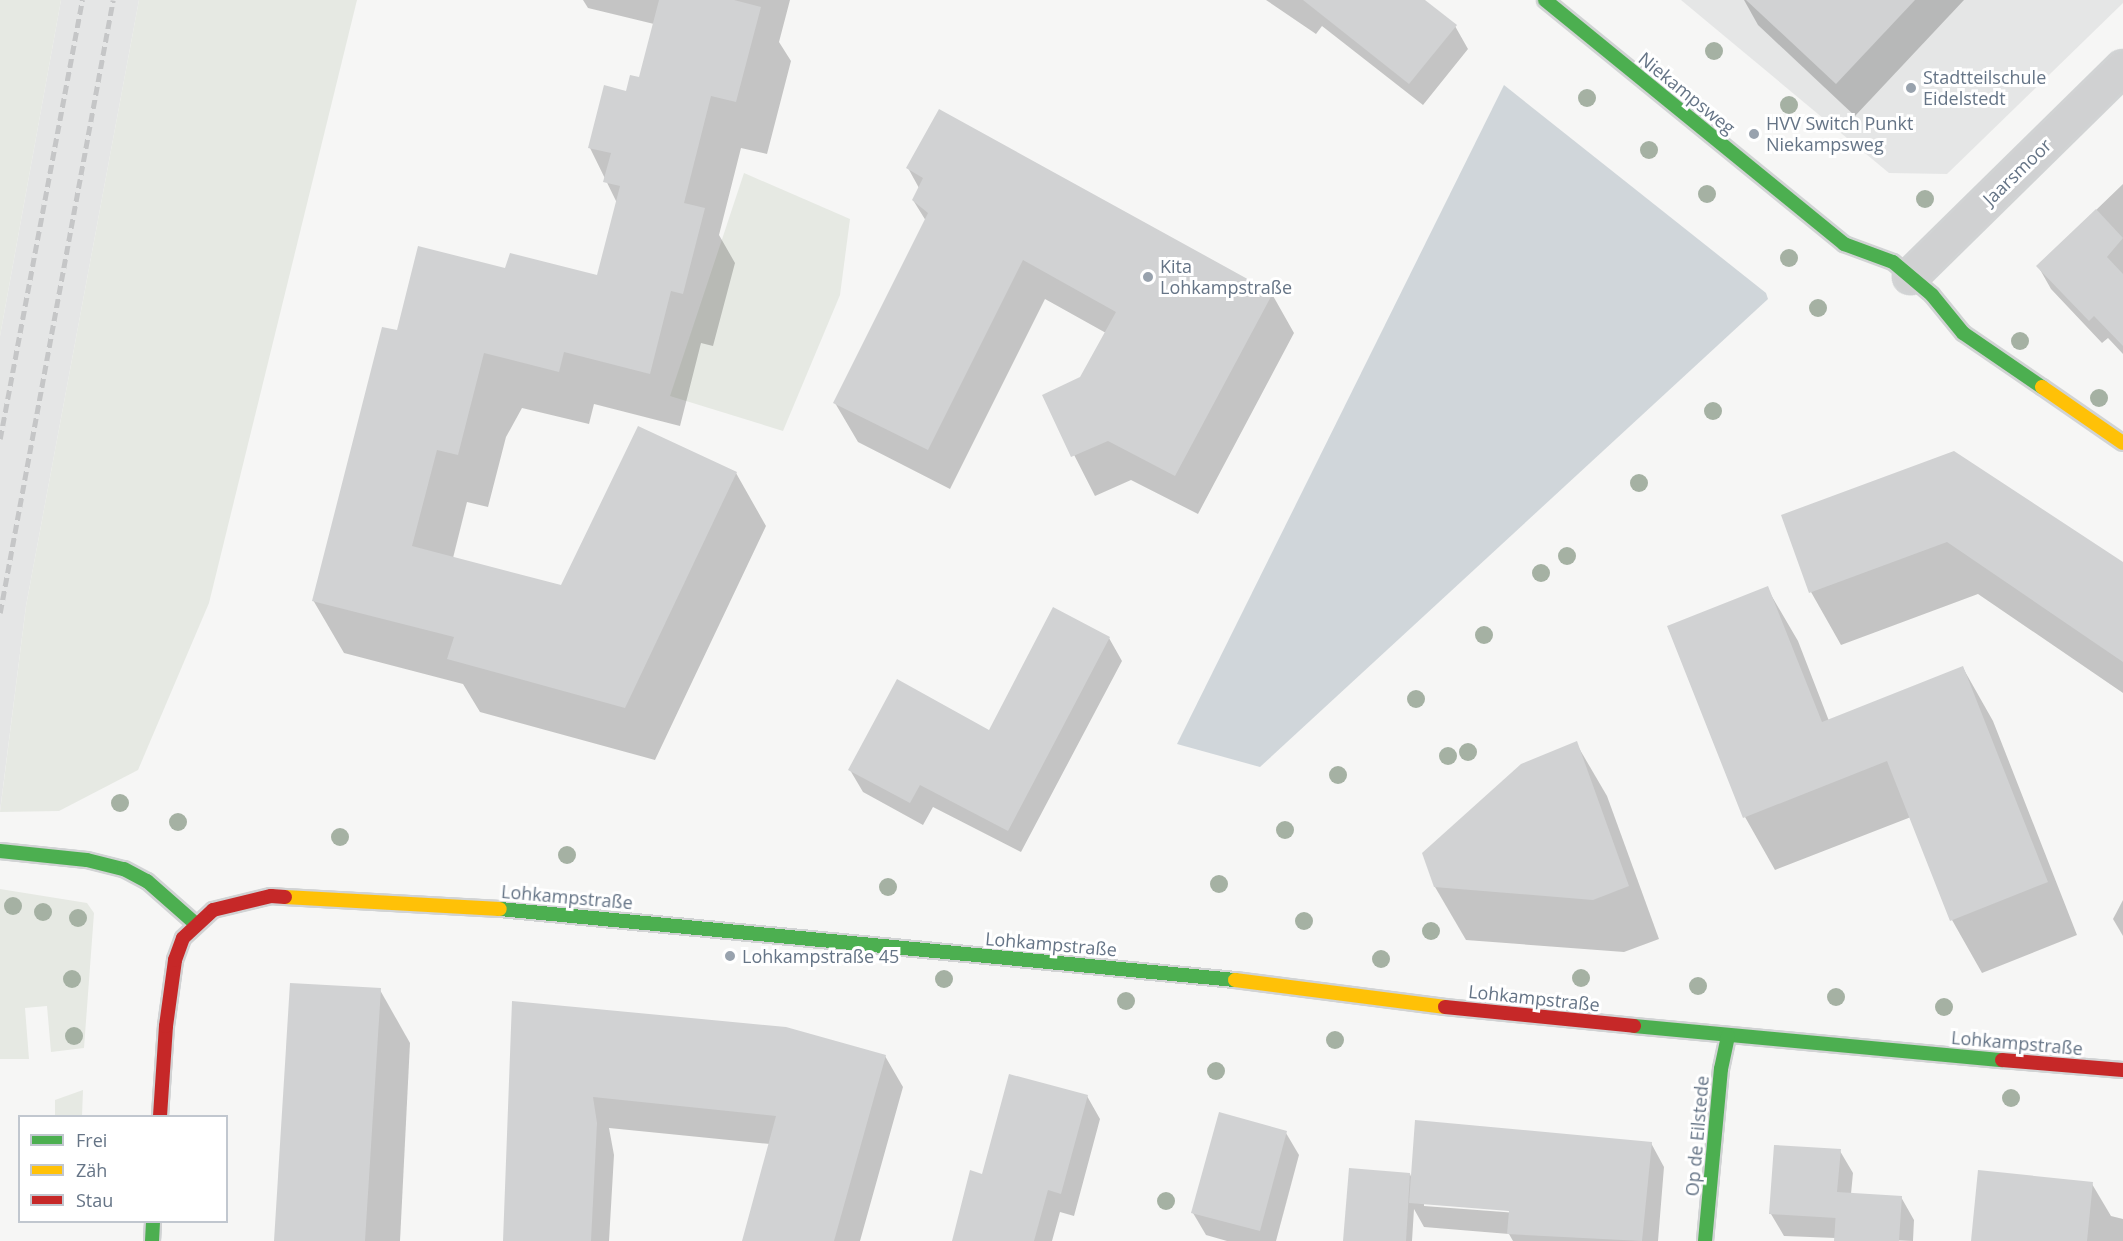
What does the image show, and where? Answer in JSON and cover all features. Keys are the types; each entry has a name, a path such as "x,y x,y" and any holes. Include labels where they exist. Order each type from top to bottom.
{"street":[{"name":"Niekampsweg","path":"1545,0 1844,244 1893,262 1910,276 1963,333 2123,443"},
{"name":"Jaarsmoor","path":"1910,276 2123,67"},
{"path":"0,851 87,860 123,869 147,881 196,924 183,938 175,960 166,1026 160,1115"},
{"name":"Lohkampstraße","path":"196,924 213,910 271,896 457,905 1196,975 1420,1004 1728,1036 2123,1070"},
{"name":"Op de Eilstede","path":"1705,1241 1721,1069 1728,1036"},
{"path":"152,1241 153,1223"}],"shaded area":[{"path":"0,0 61,0 0,336"},
{"path":"61,0 139,0 26,606 0,811 0,336"},
{"path":"139,0 357,0 209,603 138,770 59,811 0,812 26,606"},
{"name":"Stadtteilschule Eidelstedt","path":"1681,0 2123,0 2123,3 1947,174 1889,173"},
{"path":"1504,85 1766,293 1768,299 1260,767 1177,744"},
{"path":"744,173 850,219 840,295 783,431 670,396"},
{"path":"0,889 87,903 94,913 84,1048 51,1052 47,1006 25,1008 29,1059 0,1059"},
{"path":"83,1090 82,1115 55,1115 55,1100"}],"building":[{"path":"659,0 734,0 761,7 736,102 711,96 684,203 705,208 683,294 671,291 650,374 564,352 559,372 484,353 458,455 437,450 412,546 561,585 638,426 737,472 625,708 447,659 454,637 312,601 382,327 397,330 418,246 505,268 510,253 597,275 620,186 603,182 611,153 588,148 604,85 626,91 630,75 639,77"},
{"path":"1303,0 1425,0 1457,25 1409,84"},
{"path":"1746,0 1915,0 1836,84"},
{"name":"Kita Lohkampstraße","path":"939,109 1273,293 1175,476 1108,441 1071,457 1042,395 1080,377 1116,312 1023,260 928,450 833,403 928,213 912,200 923,178 906,168"},
{"path":"2096,209 2123,238 2107,257 2123,274 2123,346 2094,316 2089,321 2036,266"},
{"path":"1954,451 2123,562 2123,662 1947,542 1809,593 1781,515"},
{"path":"1768,586 1822,722 1963,666 2048,882 1950,921 1887,761 1743,818 1667,626"},
{"path":"1053,607 1110,637 1008,831 920,785 910,803 848,770 897,679 989,730"},
{"path":"1577,741 1629,886 1593,900 1434,887 1422,853 1521,764"},
{"path":"290,983 381,988 365,1241 274,1241"},
{"path":"512,1001 786,1027 886,1055 834,1241 742,1241 776,1116 593,1097 597,1123 591,1241 503,1241"},
{"path":"1009,1074 1088,1095 1061,1194 1048,1190 1034,1241 952,1241 970,1170 982,1174"},
{"path":"1219,1112 1287,1131 1260,1231 1191,1213"},
{"path":"1415,1120 1652,1142 1642,1241 1507,1234 1509,1211 1409,1203"},
{"path":"1774,1145 1841,1149 1837,1192 1902,1196 1899,1241 1834,1241 1836,1218 1769,1214"},
{"path":"1349,1168 1410,1173 1406,1241 1343,1241"},
{"path":"1978,1170 2093,1182 2087,1241 1971,1241"}],"railway":[{"path":"0,439 82,0"},
{"path":"0,613 113,0"}],"traffic: fast":[{"path":"1545,0 1844,244 1893,262 1932,295 1963,333 2042,387"},
{"path":"0,851 87,860 124,869 147,881 196,924"},
{"path":"500,909 1235,980"},
{"path":"1634,1026 2002,1060"},
{"path":"1705,1241 1721,1069 1728,1036"},
{"path":"152,1241 153,1223"}],"traffic: slow":[{"path":"2042,387 2123,443"},
{"path":"285,897 500,909"},
{"path":"1235,980 1445,1007"}],"traffic: jam":[{"path":"160,1115 166,1026 175,960 183,938 213,910 271,896 285,897"},
{"path":"1445,1007 1634,1026"},
{"path":"2002,1060 2123,1070"}],"place":[{"name":"Stadtteilschule Eidelstedt","path":"1911,88"},
{"name":"HVV Switch Punkt Niekampsweg","path":"1754,134"},
{"name":"Kita Lohkampstraße","path":"1148,277"},
{"name":"Lohkampstraße 45","path":"730,956"}]}
